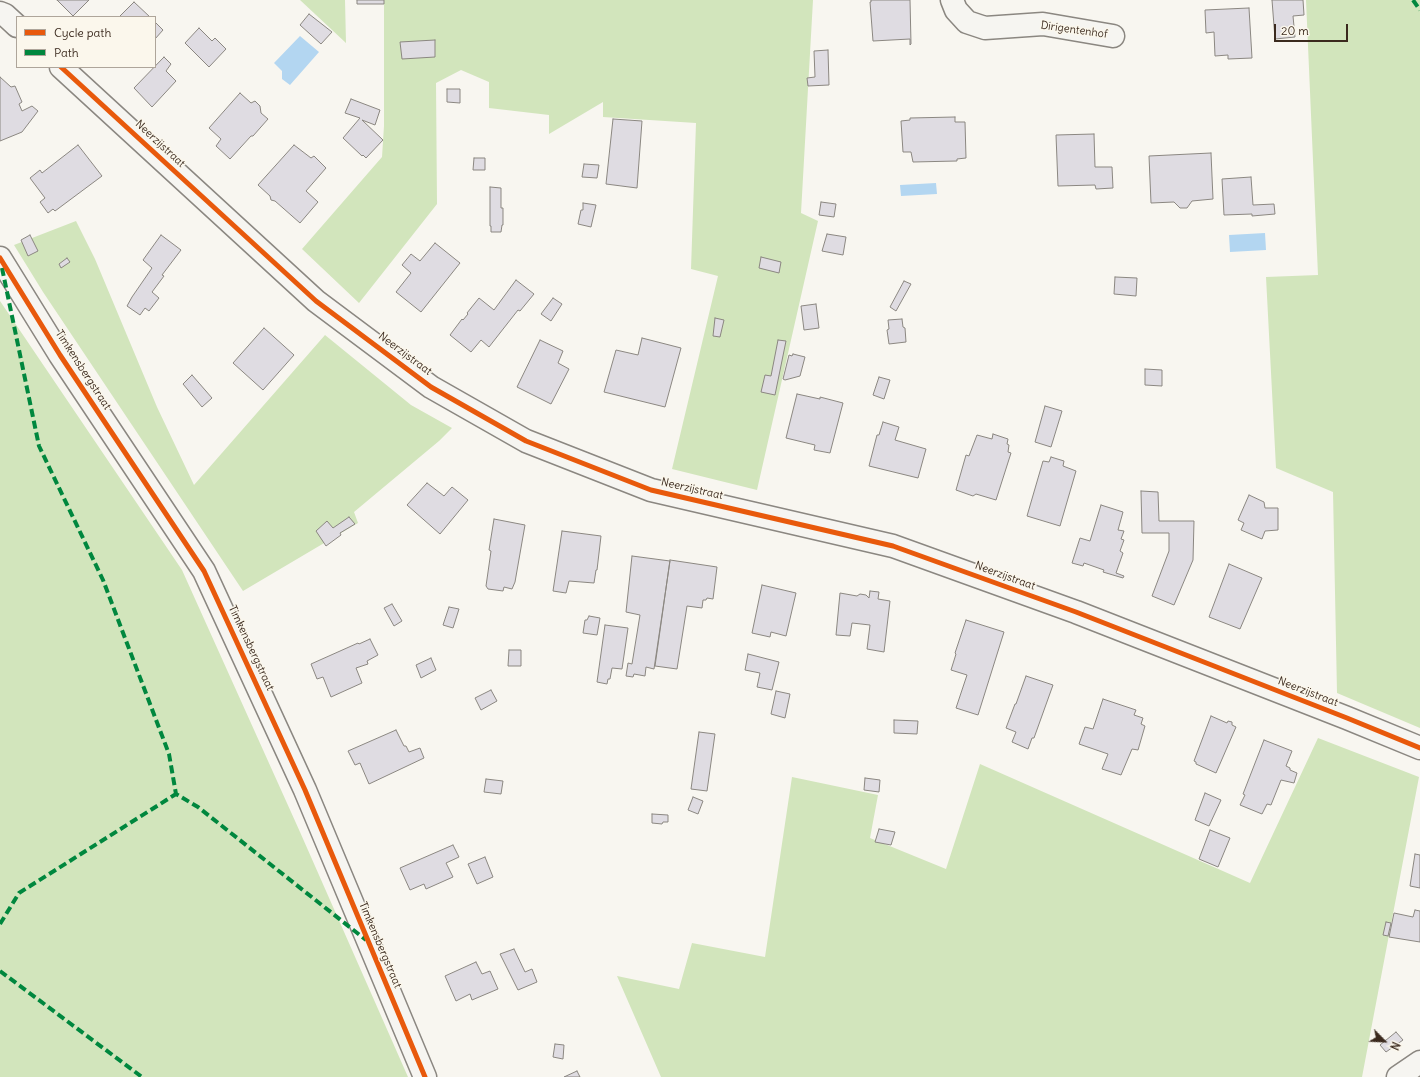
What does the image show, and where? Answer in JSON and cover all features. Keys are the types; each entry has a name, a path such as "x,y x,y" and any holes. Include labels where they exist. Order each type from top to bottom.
{"street":[{"name":"Dirigentenhof","path":"952,0 956,10 967,22 985,28 1043,24 1112,36"},
{"path":"0,13 5,15 16,25"},
{"name":"Neerzijstraat","path":"62,68 316,301 432,387 526,442 651,490 893,546 1076,612 1420,748"},
{"name":"Timkensbergstraat","path":"0,258 60,355 204,571 305,790 425,1077"},
{"path":"1398,1077 1420,1062"}],"green space":[{"path":"300,0 345,0 346,43"},
{"path":"384,0 813,0 801,213 818,221 757,490 672,469 718,276 691,269 696,123 603,117 603,102 549,134 549,115 489,108 489,82 461,70 436,83 437,204 359,303 302,249 382,157 384,126"},
{"path":"1306,0 1420,0 1420,728 1337,693 1333,492 1276,468 1266,277 1318,275"},
{"path":"76,221 95,259 157,407 194,485 325,335 411,405 452,428 439,441 354,512 358,523 243,591 43,292 14,245"},
{"path":"0,301 182,570 408,1077 0,1077"},
{"path":"1318,738 1419,777 1362,1077 661,1077 617,976 679,989 692,943 765,957 792,777 878,795 870,838 946,869 980,764 1250,883"}],"water":[{"path":"300,36 319,52 290,85 282,79 282,71 274,63"},
{"path":"936,183 937,194 901,196 900,185"},
{"path":"1265,233 1266,250 1230,252 1229,235"}],"building":[{"path":"57,0 89,0 73,16"},
{"path":"357,0 384,0 384,4 357,4"},
{"path":"871,0 910,0 911,44 910,45 910,39 873,41"},
{"path":"1272,0 1303,0 1304,15 1293,16 1295,37 1275,39"},
{"path":"134,2 149,16 120,16"},
{"path":"1249,8 1252,58 1228,59 1228,55 1215,56 1214,32 1206,33 1205,10"},
{"path":"309,14 332,32 321,44 300,25"},
{"path":"156,23 163,30 156,38"},
{"path":"199,28 212,41 215,38 226,49 209,67 185,43"},
{"path":"435,40 435,57 402,59 400,42"},
{"path":"828,50 829,85 808,86 807,78 815,77 814,51"},
{"path":"164,57 171,64 166,71 176,81 152,107 134,88 153,68 156,68 156,65"},
{"path":"0,77 11,87 15,86 22,102 19,104 22,111 32,106 38,111 22,132 0,141"},
{"path":"447,89 460,89 460,103 447,102"},
{"path":"240,93 251,103 255,101 260,106 261,113 268,119 230,159 216,146 221,139 209,128"},
{"path":"351,99 380,110 375,125 362,120 383,140 366,158 343,138 360,118 345,113"},
{"path":"955,117 955,122 965,122 966,158 957,159 957,161 913,162 911,152 903,152 901,121 910,120 910,118"},
{"path":"613,119 642,121 637,188 606,184"},
{"path":"1094,134 1095,167 1112,167 1113,188 1096,189 1095,185 1058,186 1056,135"},
{"path":"78,145 102,176 55,211 53,209 48,213 40,202 45,198 30,178 40,170 42,173"},
{"path":"294,145 311,158 314,156 326,168 306,191 318,202 300,223 275,201 271,200 270,196 258,185"},
{"path":"1211,153 1213,199 1192,201 1187,208 1180,208 1174,202 1151,203 1149,156"},
{"path":"474,158 485,158 485,170 473,170"},
{"path":"584,164 599,165 597,178 582,177"},
{"path":"1251,177 1253,205 1274,204 1275,214 1252,216 1252,214 1224,215 1222,179"},
{"path":"490,187 501,188 503,225 501,232 491,232"},
{"path":"821,202 836,204 834,217 819,215"},
{"path":"583,203 596,205 591,227 578,224 581,210 583,210"},
{"path":"827,234 846,237 843,255 822,251"},
{"path":"30,235 38,251 28,256 21,240"},
{"path":"161,235 181,250 162,275 164,276 152,292 159,298 149,311 145,308 140,315 127,306 152,268 143,260"},
{"path":"435,243 460,263 421,312 396,292 411,273 402,265 411,254 420,261"},
{"path":"761,257 781,262 779,273 759,268"},
{"path":"67,258 70,262 61,268 59,264"},
{"path":"1115,277 1137,278 1136,296 1114,294"},
{"path":"516,280 534,294 520,311 518,310 489,347 481,340 471,352 450,335 462,319 463,320 468,314 467,313 479,298 494,310"},
{"path":"904,281 911,284 896,311 890,307"},
{"path":"553,298 562,304 551,321 541,314"},
{"path":"816,304 819,328 804,330 801,306"},
{"path":"715,318 724,320 720,337 713,336"},
{"path":"902,319 903,327 905,328 906,342 889,344 887,330 889,329 888,320"},
{"path":"264,328 294,355 263,390 233,363"},
{"path":"642,338 681,348 665,407 604,392 616,350 638,355"},
{"path":"540,340 563,351 558,363 569,369 551,404 517,387"},
{"path":"778,340 786,341 775,395 761,392 765,375 771,376"},
{"path":"793,354 805,357 800,376 785,380 783,379 789,355 792,356"},
{"path":"1145,369 1162,370 1162,386 1145,385"},
{"path":"192,375 212,398 202,407 183,384"},
{"path":"879,377 890,380 884,399 873,395"},
{"path":"797,394 820,399 820,397 843,403 830,453 814,450 815,445 786,438"},
{"path":"1045,406 1062,411 1051,447 1035,442"},
{"path":"883,422 899,427 895,440 926,449 918,478 869,466 877,435 879,435"},
{"path":"993,434 1008,439 1008,452 1011,453 996,500 976,494 973,496 956,490 966,455 969,456 977,435 992,439"},
{"path":"1051,457 1064,461 1063,466 1076,471 1060,526 1027,516 1043,461 1049,462"},
{"path":"427,483 444,496 452,487 468,500 440,534 407,505"},
{"path":"1141,491 1158,492 1159,521 1194,521 1193,560 1174,605 1152,596 1169,551 1169,533 1142,533"},
{"path":"1249,495 1264,502 1265,508 1278,508 1278,530 1265,531 1262,539 1241,530 1244,523 1238,520"},
{"path":"1101,505 1123,512 1118,530 1124,531 1121,539 1124,540 1120,551 1123,553 1116,573 1124,576 1123,578 1103,572 1104,570 1084,563 1083,566 1072,563 1080,538 1090,541"},
{"path":"349,517 355,524 340,533 341,535 326,546 316,531 327,521 333,528"},
{"path":"494,519 525,525 515,582 512,589 504,587 503,591 488,589 486,586 491,551 489,550"},
{"path":"562,531 601,536 594,583 569,581 566,593 553,591"},
{"path":"632,556 670,561 654,669 646,667 645,676 634,674 633,677 626,676 628,663 632,664 640,615 626,612"},
{"path":"670,560 717,567 713,599 707,598 706,600 703,600 702,608 687,606 677,669 655,666"},
{"path":"1229,564 1262,578 1240,629 1209,617"},
{"path":"762,585 796,593 786,636 771,632 770,637 752,633"},
{"path":"870,591 879,592 878,599 890,601 884,652 867,649 870,625 852,623 850,636 836,635 840,593 857,596 860,594 866,595 869,598"},
{"path":"392,604 402,621 394,626 384,608"},
{"path":"449,607 459,609 453,628 443,625"},
{"path":"589,616 600,618 597,635 583,633 585,620 587,620"},
{"path":"966,620 1004,632 978,715 956,708 967,675 951,670"},
{"path":"605,625 628,628 622,669 612,668 610,679 608,679 607,684 597,682"},
{"path":"370,639 378,655 367,661 368,664 356,668 362,683 331,697 323,677 317,679 311,664"},
{"path":"509,650 521,650 521,666 508,666"},
{"path":"748,654 779,662 772,690 757,687 760,673 745,670"},
{"path":"431,658 436,670 421,678 416,665"},
{"path":"1026,676 1053,685 1034,738 1032,738 1028,749 1012,742 1016,732 1006,728"},
{"path":"491,690 497,701 481,710 475,698"},
{"path":"776,691 790,694 785,718 771,714"},
{"path":"1103,699 1136,710 1134,715 1143,718 1141,724 1145,726 1138,750 1132,749 1121,775 1102,769 1108,754 1079,744 1085,727 1093,729"},
{"path":"1211,716 1227,723 1228,721 1232,722 1232,725 1236,727 1216,773 1196,764 1194,761"},
{"path":"894,720 918,721 917,734 894,733"},
{"path":"396,730 404,746 406,746 409,752 420,748 424,758 369,784 360,763 355,765 348,751"},
{"path":"699,732 715,734 707,791 691,789"},
{"path":"1264,740 1292,751 1286,766 1290,768 1290,770 1297,773 1294,783 1281,780 1271,805 1267,804 1262,814 1240,805 1245,795 1243,794"},
{"path":"865,778 880,780 879,792 864,790"},
{"path":"486,779 503,781 501,794 484,792"},
{"path":"1205,793 1221,800 1209,826 1195,820"},
{"path":"693,797 703,801 698,814 688,810"},
{"path":"652,814 668,815 668,822 663,822 662,824 652,823"},
{"path":"879,829 895,832 891,845 875,842"},
{"path":"1210,830 1230,838 1218,867 1199,859"},
{"path":"453,845 459,857 446,863 453,877 426,889 424,884 410,890 400,868"},
{"path":"1415,854 1420,855 1420,888 1410,886"},
{"path":"485,857 493,877 477,884 468,864"},
{"path":"1415,910 1420,911 1420,942 1389,937 1394,913 1413,917"},
{"path":"1386,922 1391,923 1388,936 1383,935"},
{"path":"514,949 525,972 532,969 537,982 518,990 500,954"},
{"path":"476,962 482,974 490,971 498,989 472,1000 470,994 456,1001 445,976"},
{"path":"1396,1032 1403,1040 1386,1052 1380,1045"},
{"path":"555,1044 564,1045 563,1059 553,1057"},
{"path":"577,1071 580,1077 564,1077"}],"marked path":[{"path":"1413,0 1420,10"},
{"path":"2,268 39,446 103,580 169,754 176,794 198,807 366,940"},
{"path":"0,924 19,893 176,794"},
{"path":"0,971 142,1077"}],"cycle path":[{"path":"62,68 316,301 431,387 526,441 651,490 893,546 1076,612 1420,748"},
{"path":"0,258 60,355 204,571 305,790 425,1077"}]}
